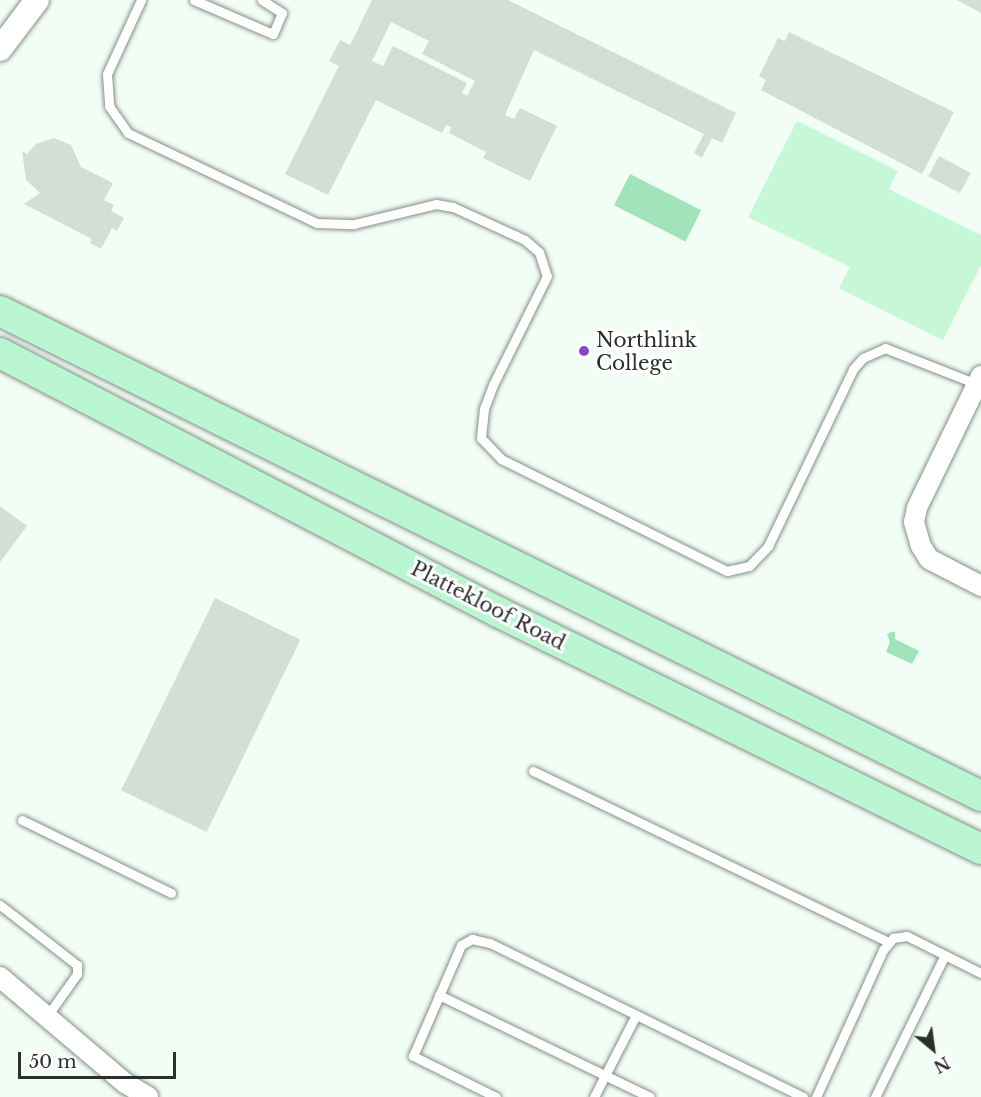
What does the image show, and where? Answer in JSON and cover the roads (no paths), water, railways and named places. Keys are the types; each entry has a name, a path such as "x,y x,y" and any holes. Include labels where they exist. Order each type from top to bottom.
{"main road":[{"path":"0,311 981,796"},
{"name":"Plattekloof Road","path":"0,353 498,612 981,849"}],"street":[{"path":"0,49 37,0"},
{"path":"979,380 917,508 915,533 929,559 981,586"},
{"path":"0,977 125,1083 148,1097"}],"lane":[{"path":"141,0 107,74 109,106 128,133 317,223 354,224 436,204 453,207 525,240 538,252 547,276 493,385 484,409 482,438 501,459 727,571 749,566 768,546 854,369 863,358 885,348 979,380"},
{"path":"194,0 273,34 282,13 262,0"},
{"path":"533,771 888,942"},
{"path":"22,820 171,893"},
{"path":"0,905 77,965 77,974 47,1016"},
{"path":"816,1097 888,942 899,935 907,936 981,973"},
{"path":"496,1097 413,1056 461,945 477,939 803,1097"},
{"path":"875,1097 945,955"},
{"path":"439,995 650,1097"},
{"path":"594,1097 636,1015"}],"place":[{"name":"Northlink College","path":"584,351"}]}
